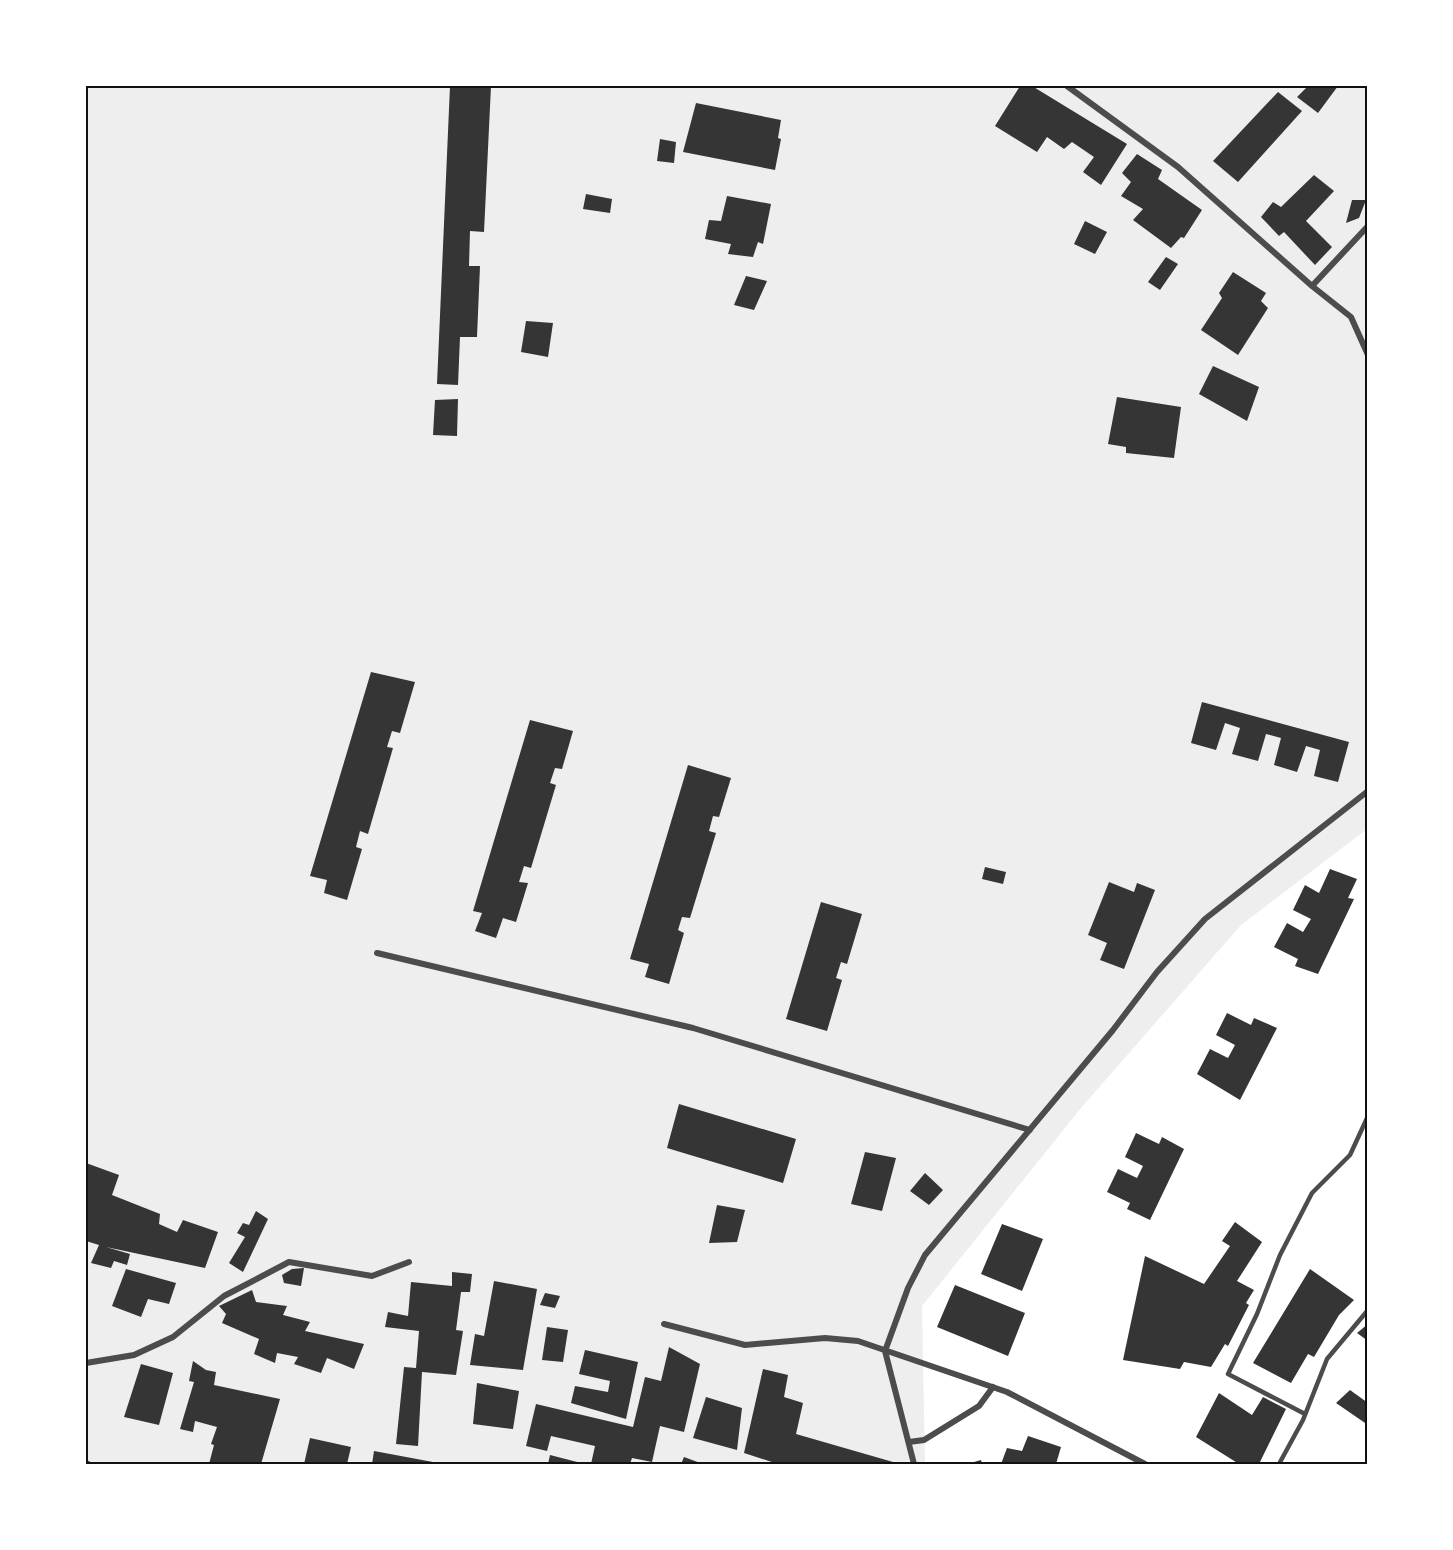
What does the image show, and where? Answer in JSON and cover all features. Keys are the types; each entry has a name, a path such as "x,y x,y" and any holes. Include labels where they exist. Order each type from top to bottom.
{"street":[{"path":"1067,86 1178,167 1350,317 1368,355"},
{"path":"1312,286 1368,226"},
{"path":"914,1464 885,1351 908,1288 925,1255 1113,1030 1157,972 1205,919 1368,791"},
{"path":"377,953 693,1028 1030,1130"},
{"path":"86,1363 134,1355 173,1337 224,1296 289,1262 372,1276 409,1262"},
{"path":"664,1324 745,1345 825,1338 858,1341 1007,1392 1145,1464"},
{"path":"909,1442 924,1440 979,1406 993,1387"}],"lane":[{"path":"1305,1414 1228,1374 1257,1314 1280,1256 1312,1192 1350,1155 1368,1116"},
{"path":"1279,1464 1305,1414 1327,1359 1368,1310"}],"shaded area":[{"path":"86,86 1367,86 1367,829 1241,925 1081,1108 922,1306 925,1464 86,1464"}],"building":[{"path":"450,86 491,86 484,232 470,231 469,266 480,266 477,337 460,337 458,385 437,384"},
{"path":"1020,86 1032,86 1127,144 1101,185 1083,172 1094,157 1072,142 1064,149 1047,137 1037,152 995,126"},
{"path":"1308,86 1338,86 1318,113 1297,97"},
{"path":"1278,92 1302,111 1238,182 1213,161"},
{"path":"696,103 781,120 778,138 781,139 775,170 683,152"},
{"path":"660,139 676,142 674,163 657,161"},
{"path":"1137,154 1162,170 1158,179 1202,210 1184,238 1181,237 1171,248 1133,220 1143,209 1121,196 1131,182 1122,173"},
{"path":"1314,175 1334,191 1306,221 1332,247 1315,265 1284,232 1279,236 1261,217 1273,202 1281,207"},
{"path":"586,194 612,199 610,213 583,209"},
{"path":"727,196 771,204 763,244 758,242 753,257 728,254 731,244 705,239 709,220 721,221"},
{"path":"1352,200 1366,200 1359,218 1346,223"},
{"path":"1085,221 1107,232 1095,254 1074,244"},
{"path":"1166,257 1178,264 1160,290 1148,282"},
{"path":"1233,272 1266,293 1261,301 1268,308 1238,355 1201,330 1222,298 1219,293"},
{"path":"746,276 767,281 754,310 734,305"},
{"path":"526,321 553,323 548,357 521,352"},
{"path":"1213,366 1259,387 1247,421 1199,394"},
{"path":"1117,397 1181,407 1174,458 1126,453 1126,447 1108,444"},
{"path":"458,399 457,436 433,435 435,400"},
{"path":"371,672 415,682 400,733 392,731 387,747 393,748 368,834 360,831 356,847 362,849 347,900 324,893 327,880 310,876"},
{"path":"1202,702 1349,742 1338,782 1314,776 1320,750 1306,746 1297,772 1274,765 1281,738 1266,734 1258,761 1232,754 1240,728 1225,723 1216,750 1191,743"},
{"path":"530,720 573,731 562,769 555,768 550,783 556,785 531,868 524,866 519,882 528,883 516,922 503,918 496,938 475,931 482,913 473,911"},
{"path":"688,765 731,778 719,817 713,816 709,831 716,833 690,918 682,917 678,930 684,933 669,984 645,977 649,964 630,959"},
{"path":"985,867 1006,872 1003,884 982,879"},
{"path":"1330,869 1357,879 1348,898 1354,899 1318,974 1295,966 1298,959 1274,947 1287,923 1303,932 1311,919 1293,910 1305,885 1319,893"},
{"path":"1109,882 1134,892 1137,883 1155,890 1124,969 1100,960 1107,943 1088,935"},
{"path":"821,902 862,914 847,964 841,962 836,978 842,980 827,1031 786,1019"},
{"path":"1227,1013 1251,1025 1254,1018 1277,1028 1240,1100 1197,1074 1210,1049 1228,1058 1235,1045 1216,1035"},
{"path":"679,1104 796,1139 783,1183 667,1148"},
{"path":"1136,1133 1159,1144 1162,1137 1184,1149 1150,1220 1127,1209 1130,1203 1107,1192 1118,1169 1137,1178 1143,1166 1125,1157"},
{"path":"865,1152 896,1158 882,1211 851,1204"},
{"path":"86,1163 119,1175 112,1195 160,1214 159,1224 177,1232 183,1220 218,1232 205,1268 106,1247 130,1254 127,1265 114,1261 111,1268 91,1263 99,1245 86,1241"},
{"path":"925,1173 943,1190 929,1205 910,1191"},
{"path":"717,1205 745,1210 737,1242 709,1243"},
{"path":"256,1211 268,1219 243,1272 229,1263 245,1237 237,1233 243,1223 249,1225"},
{"path":"1235,1222 1262,1242 1237,1281 1254,1290 1246,1303 1249,1305 1228,1346 1225,1344 1211,1367 1184,1362 1180,1369 1123,1360 1145,1256 1204,1284 1230,1246 1222,1241"},
{"path":"1002,1224 1043,1239 1022,1291 981,1274"},
{"path":"304,1268 301,1286 284,1283 282,1275 292,1269"},
{"path":"126,1269 176,1283 169,1304 148,1299 141,1317 112,1306"},
{"path":"1310,1269 1354,1300 1339,1315 1314,1357 1308,1354 1291,1383 1253,1363"},
{"path":"452,1272 472,1274 470,1292 461,1292 456,1330 463,1331 456,1375 422,1372 418,1446 396,1444 404,1367 416,1368 419,1331 385,1327 388,1312 408,1316 411,1282 452,1286"},
{"path":"494,1281 537,1289 523,1370 470,1365 475,1334 484,1336"},
{"path":"955,1285 1025,1313 1008,1356 937,1327"},
{"path":"252,1290 256,1302 287,1306 283,1315 310,1322 305,1331 364,1344 354,1369 327,1358 321,1373 294,1364 298,1357 277,1353 275,1363 254,1354 259,1339 222,1323 226,1314 219,1306"},
{"path":"545,1293 560,1296 555,1308 540,1305"},
{"path":"1368,1324 1368,1341 1357,1333"},
{"path":"547,1327 568,1330 563,1362 542,1360"},
{"path":"669,1347 700,1364 684,1432 660,1426 652,1462 632,1458 630,1464 591,1464 595,1446 551,1436 547,1451 526,1446 536,1404 633,1427 645,1377 661,1381"},
{"path":"585,1350 638,1362 626,1419 571,1403 575,1386 608,1392 610,1381 579,1374"},
{"path":"193,1361 206,1370 216,1372 214,1385 280,1399 261,1464 209,1464 214,1445 211,1444 217,1427 195,1421 193,1432 180,1429 194,1382 189,1381"},
{"path":"141,1364 173,1373 159,1425 124,1417"},
{"path":"763,1369 788,1375 784,1397 803,1403 796,1434 893,1462 893,1464 778,1464 744,1453"},
{"path":"477,1383 519,1391 513,1429 473,1424"},
{"path":"1350,1390 1368,1403 1368,1425 1336,1403"},
{"path":"1219,1393 1252,1415 1263,1397 1286,1409 1259,1464 1239,1464 1196,1437"},
{"path":"706,1397 742,1408 737,1450 693,1438"},
{"path":"1028,1436 1061,1447 1056,1464 1001,1464 1007,1448 1022,1451"},
{"path":"310,1438 351,1447 347,1464 304,1464"},
{"path":"374,1451 433,1462 433,1464 372,1464"},
{"path":"550,1455 585,1464 548,1464"},
{"path":"684,1457 703,1464 681,1464"},
{"path":"981,1460 982,1464 967,1464"}]}
